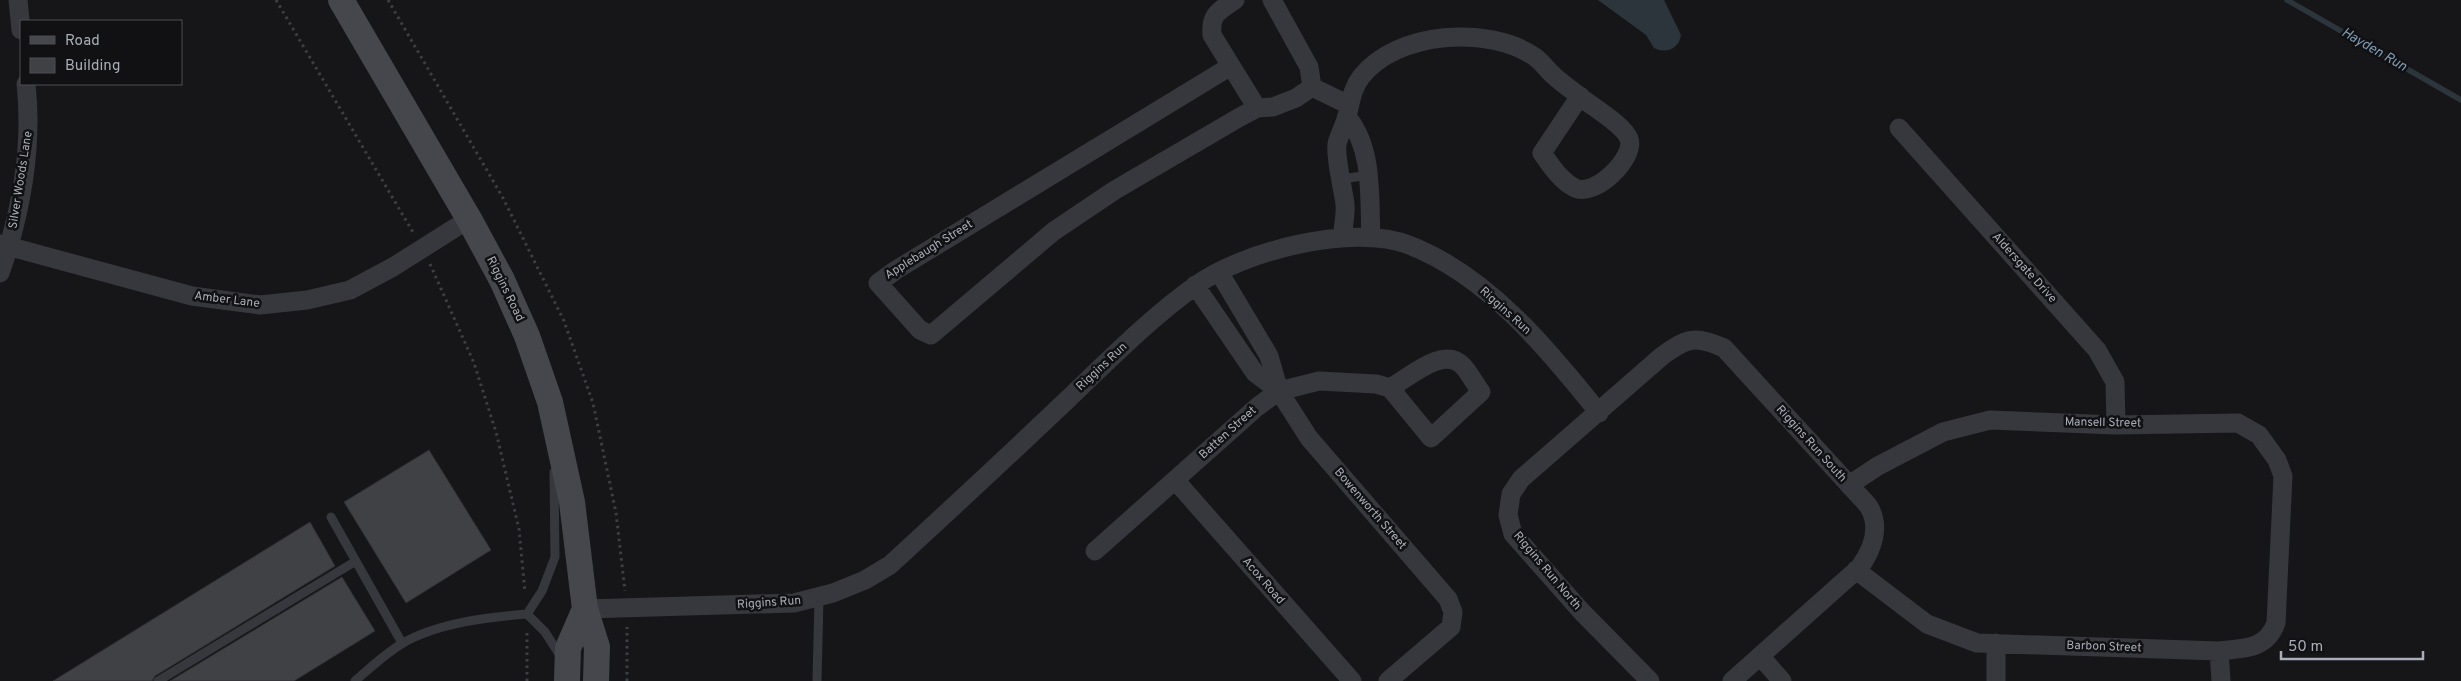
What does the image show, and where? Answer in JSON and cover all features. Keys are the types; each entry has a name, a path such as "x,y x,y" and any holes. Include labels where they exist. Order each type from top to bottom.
{"main road":[{"name":"Riggins Road","path":"341,0 469,219 502,280 527,336 550,402 572,502 585,609 597,648 596,681"},
{"path":"567,677 568,648 585,609"}],"street":[{"path":"18,0 20,20"},
{"path":"1235,0 1218,11 1211,23 1212,35 1257,108"},
{"path":"1272,0 1309,67 1312,87 1348,111 1356,128 1369,175 1371,238"},
{"path":"1342,238 1345,206 1337,145 1348,111 1350,97 1362,77 1378,61 1402,48 1437,36 1468,36 1507,45 1535,57 1554,77 1580,96 1626,132 1630,141 1629,150 1615,171 1597,187 1587,190 1576,189 1559,176 1542,153 1580,96"},
{"name":"Applebaugh Street","path":"1231,66 896,270 878,283 920,330 931,334 1054,231 1115,190 1257,108 1273,107 1296,98 1312,87"},
{"name":"Silver Woods Lane","path":"0,274 5,245 20,204 30,120 26,85"},
{"name":"Aldersgate Drive","path":"1898,128 2097,350 2115,382 2116,424"},
{"name":"Amber Lane","path":"5,245 192,296 260,305 307,300 350,290 422,249 469,219"},
{"name":"Riggins Run","path":"585,609 794,603 819,597 865,580 890,566 1126,344 1196,285 1251,257 1275,249 1342,238 1371,238 1407,244 1449,263 1484,290 1553,356 1599,413"},
{"name":"Bowenworth Street","path":"1219,272 1269,356 1279,391 1309,438 1448,599 1453,612 1451,627 1388,681"},
{"name":"Bowenworth Street","path":"1196,285 1255,373 1279,391"},
{"name":"Riggins Run South","path":"1599,413 1662,356 1683,341 1704,339 1724,348 1869,508 1874,527 1870,553 1856,570 1760,656"},
{"path":"1445,359 1461,364 1481,392 1431,438 1390,388 1409,378 1432,361 1445,359"},
{"name":"Batten Street","path":"1095,551 1257,407 1279,391 1319,381 1376,384 1390,388"},
{"name":"Riggins Run North","path":"1599,413 1521,478 1512,494 1508,514 1513,534 1582,612 1650,681"},
{"name":"Mansell Street","path":"1849,486 1884,463 1943,432 1990,420 2116,424 2238,423 2259,435 2277,460 2282,476 2280,538"},
{"name":"Acox Road","path":"1175,480 1352,681"},
{"name":"Barbon Street","path":"1856,570 1927,624 1977,643 2218,651 2254,646 2271,635 2276,623 2280,538"},
{"path":"1996,644 1996,681"},
{"path":"2218,651 2221,681"},
{"path":"1732,681 1760,656 1782,681"}],"lane":[{"path":"1342,179 1369,175"},
{"path":"527,614 542,591 555,557 550,402"},
{"path":"331,517 402,644"},
{"path":"158,681 356,561"},
{"path":"817,681 819,597"},
{"path":"354,681 402,644 422,634 488,617 527,614 545,632 560,653 567,677"}],"path":[{"path":"276,0 422,249 439,281 474,363 496,432 519,530 527,614 527,681"}],"shaded area":[{"path":"1598,0 1664,0 1681,35 1678,44 1667,50 1654,48 1646,35"}],"building":[{"path":"429,450 491,550 406,603 344,502"},
{"path":"310,522 335,566 155,676 152,681 53,681"},
{"path":"342,577 375,631 294,681 170,681"}],"waterway":[{"name":"Hayden Run","path":"2287,0 2461,100"}]}
